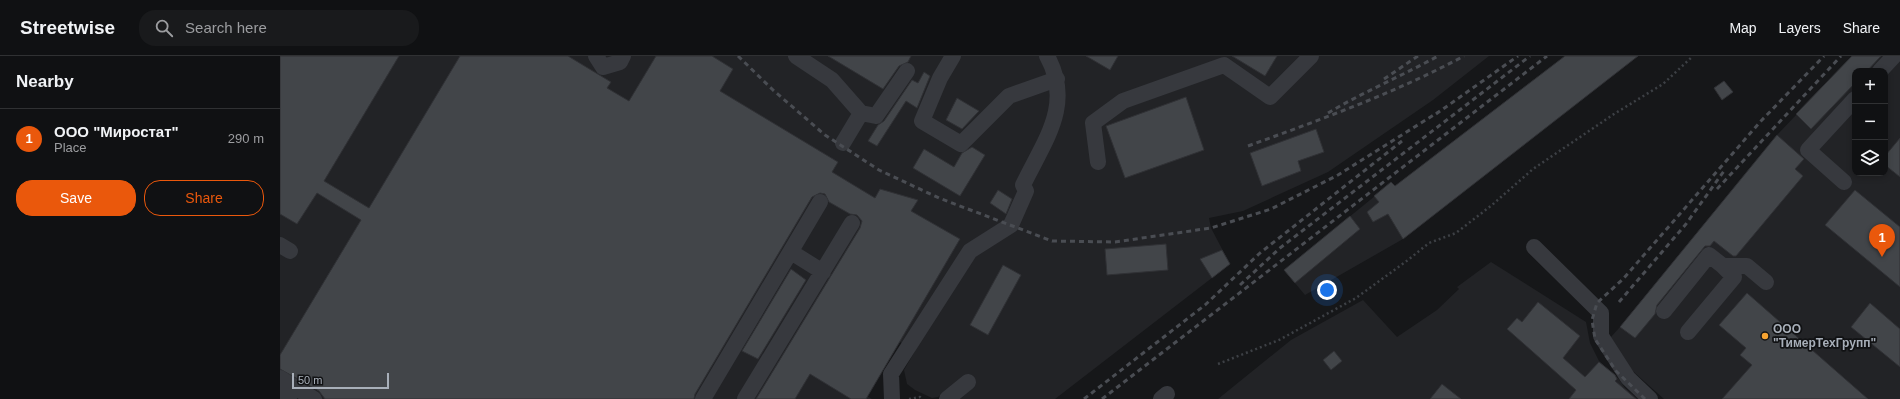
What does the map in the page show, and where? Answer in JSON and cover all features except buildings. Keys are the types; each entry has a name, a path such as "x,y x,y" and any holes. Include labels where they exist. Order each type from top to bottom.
{"lane":[{"path":"596,56 603,68 620,62 623,56"},
{"path":"796,56 832,80 861,113 876,116 907,71"},
{"path":"953,56 940,78 922,121 961,144 1009,96 1057,79"},
{"path":"892,399 891,374 970,251 1011,225 1026,191 1023,185 1055,119 1059,97 1057,79 1048,56"},
{"path":"1210,56 1270,96 1311,56"},
{"path":"1883,68 1894,56"},
{"path":"1098,162 1093,123 1123,101 1224,65"},
{"path":"1844,182 1808,150 1852,102"},
{"path":"844,143 861,113"},
{"path":"703,399 820,202"},
{"path":"745,399 852,223"},
{"path":"1534,247 1601,313 1601,336 1628,378 1650,399"},
{"path":"791,252 823,272"},
{"path":"1664,311 1709,254 1723,266 1734,277 1688,332"},
{"path":"1723,266 1747,266 1766,282"},
{"path":"280,378 314,399"},
{"path":"947,399 968,382"},
{"path":"280,393 289,399"}],"path":[{"path":"1218,364 1279,340 1356,298 1429,243 1456,233 1492,205 1533,169 1614,114 1663,84 1693,56"},
{"path":"909,399 920,397 922,399"}],"shaded area":[{"path":"280,56 1489,56 1433,100 1328,172 1243,211 1209,218 1211,228 1230,264 1055,399 952,399 945,391 938,397 932,398 915,390 907,384 904,370 915,351 900,342 867,396 872,399 280,399"},
{"path":"1565,56 1638,56 1403,239 1305,295 1284,270 1391,183 1395,186"},
{"path":"1852,56 1900,56 1900,399 1664,399 1626,365 1610,338 1777,135"},
{"path":"1491,262 1586,322 1590,343 1599,361 1638,399 1218,399 1291,340 1363,300 1397,337 1437,310 1459,289 1457,287"}],"railway":[{"path":"738,56 773,90 825,135 879,170 939,198 1052,241 1115,242 1211,228 1271,209 1338,175 1440,111"},
{"path":"1384,79 1418,56"},
{"path":"1328,113 1438,56"},
{"path":"1248,146 1385,94 1464,56"},
{"path":"1436,114 1518,56"},
{"path":"1240,285 1280,248 1530,56"},
{"path":"1102,399 1547,56"},
{"path":"1645,399 1616,371 1595,339 1592,320 1597,303 1623,279 1761,121 1824,56"},
{"path":"1717,189 1841,56"},
{"path":"1084,399 1205,305 1260,253 1402,141"},
{"path":"1619,302 1686,224 1724,171"}],"place":[{"name":"ООО \"Миростат\"","path":"1882,257"},
{"name":"ООО \"ТимерТехГрупп\"","path":"1765,336"}]}
